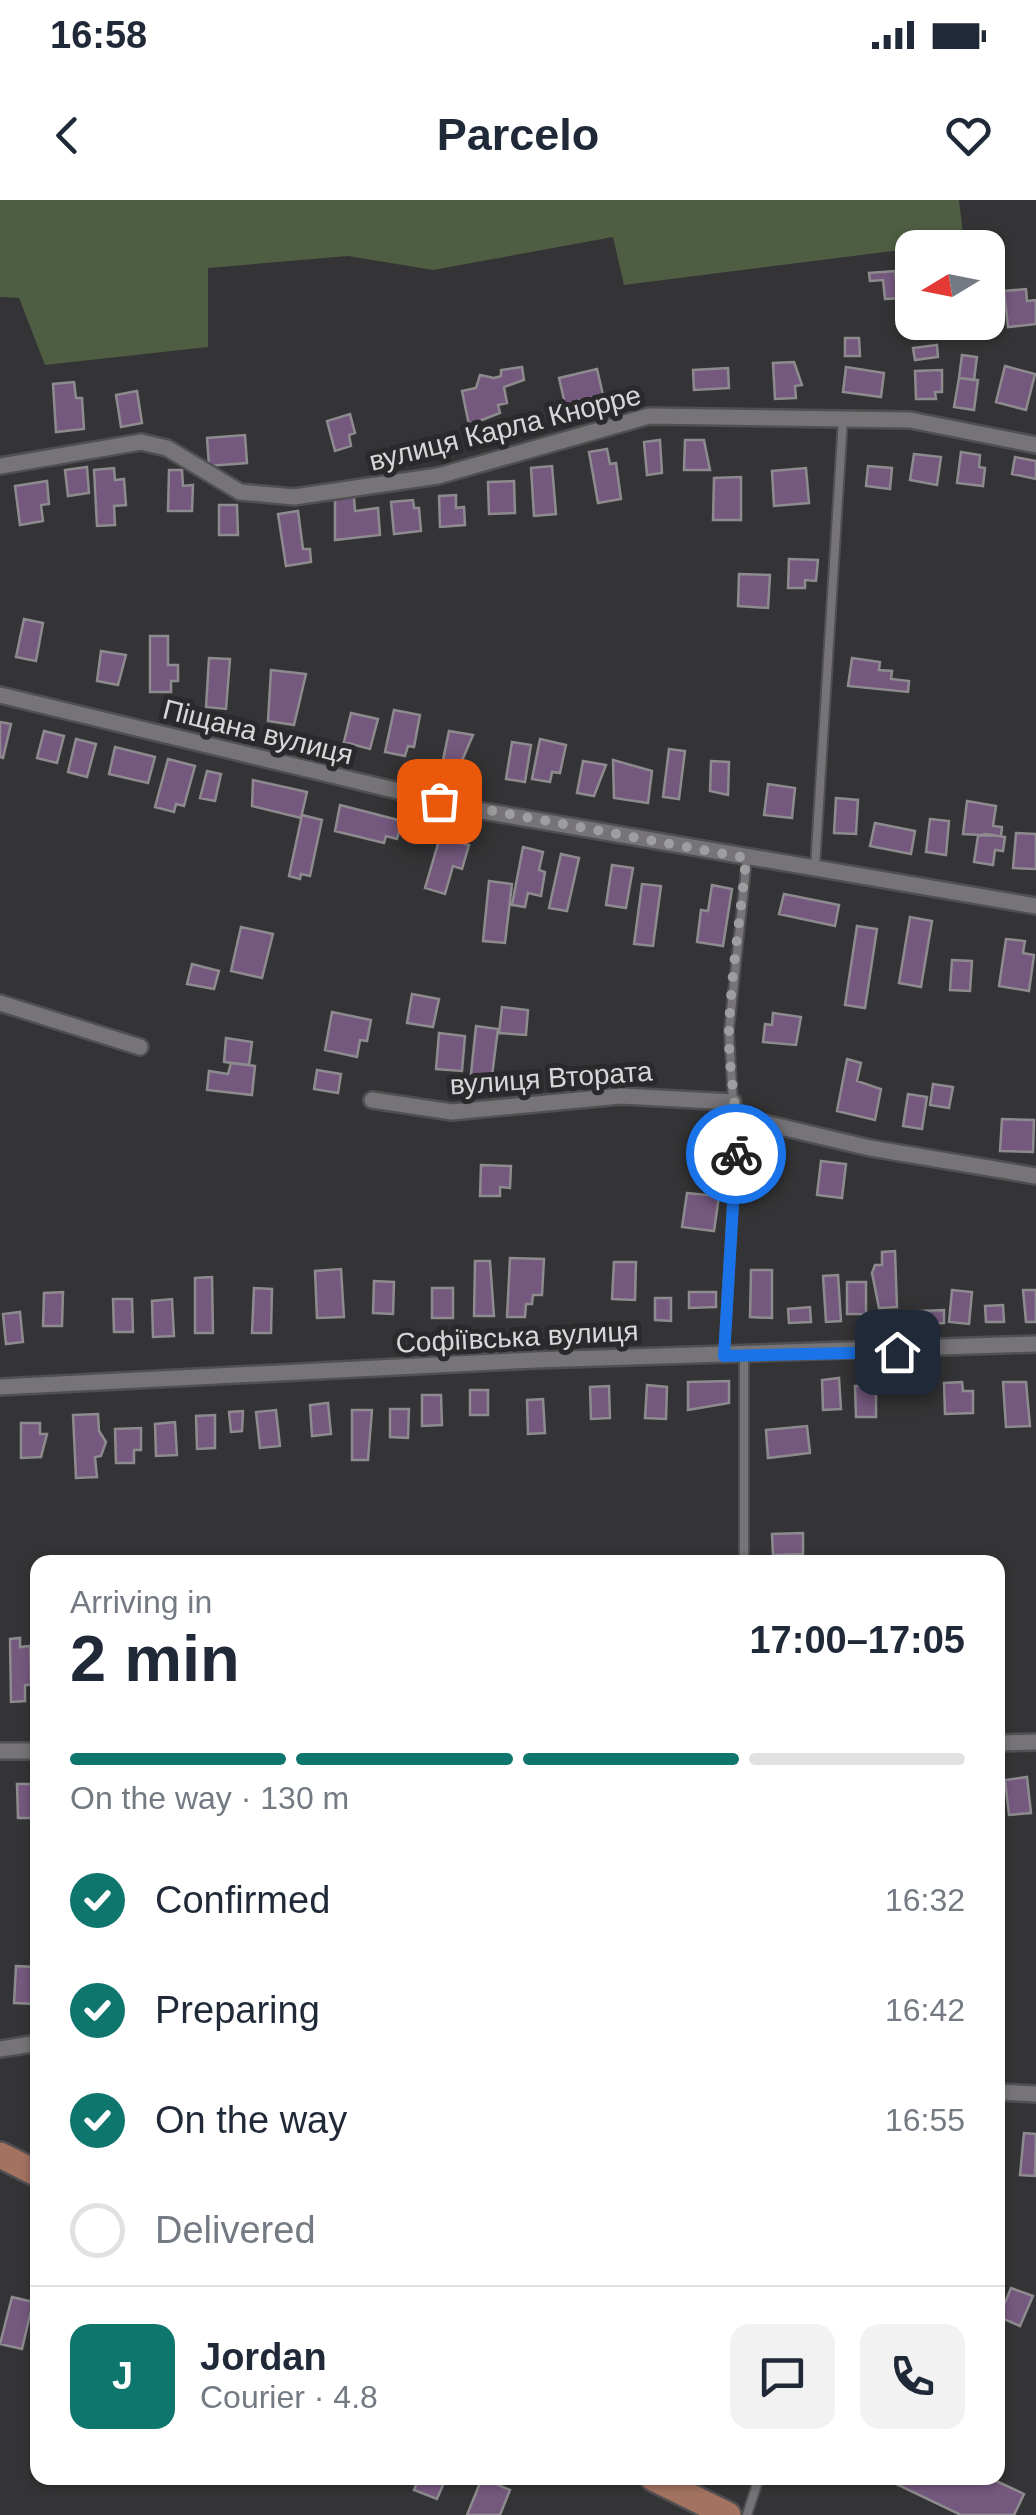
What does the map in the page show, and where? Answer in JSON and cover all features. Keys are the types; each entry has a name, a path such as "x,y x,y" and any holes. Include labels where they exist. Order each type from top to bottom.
{"main road":[{"path":"0,2155 30,2170"},
{"path":"667,2485 728,2515"}],"street":[{"name":"вулиця Карла Кнорре","path":"0,466 141,442 167,448 240,492 294,497 438,476 650,416 910,420 1036,445"},
{"name":"Піщана вулиця","path":"0,695 478,810 1036,906"},
{"path":"0,1003 140,1047"},
{"name":"вулиця Втората","path":"372,1100 452,1112 621,1096 736,1109 870,1148 1036,1176"},
{"name":"Софіївська вулиця","path":"0,1388 535,1360 1036,1344"},
{"path":"1005,1743 1036,1742"},
{"path":"0,1751 30,1752"},
{"path":"0,2048 30,2044"},
{"path":"1005,2092 1036,2094"}],"lane":[{"path":"815,868 843,420"},
{"path":"724,1356 736,1109 729,1032 746,858"},
{"path":"744,1355 744,1555"},
{"path":"746,2515 757,2485"}],"green space":[{"path":"0,200 959,200 963,230 895,230 895,251 624,285 613,237 433,270 348,256 208,268 208,347 45,365 19,298 0,297"}],"building":[{"path":"895,271 895,299 885,299 883,280 870,281 869,273"},
{"path":"1026,289 1027,301 1036,300 1036,324 1008,327 1005,291"},
{"path":"845,338 859,338 860,356 845,356"},
{"path":"937,345 938,357 915,360 913,348"},
{"path":"962,355 977,357 974,380 959,378"},
{"path":"794,362 802,385 795,386 796,398 775,399 773,363"},
{"path":"1005,366 1035,374 1026,410 996,402"},
{"path":"522,367 524,380 504,387 507,403 498,405 500,413 469,425 462,391 476,388 480,375 494,378 501,376 501,370"},
{"path":"846,367 884,373 881,397 843,392"},
{"path":"728,368 729,388 694,390 693,370"},
{"path":"597,369 603,395 565,404 559,378"},
{"path":"942,370 942,392 935,392 936,399 916,399 915,371"},
{"path":"959,378 978,380 974,410 954,407"},
{"path":"74,382 76,398 82,398 84,429 56,432 53,384"},
{"path":"137,391 142,423 121,427 116,395"},
{"path":"350,414 355,433 349,435 351,446 335,451 327,421"},
{"path":"245,435 247,463 209,466 207,438"},
{"path":"660,440 662,473 647,475 644,442"},
{"path":"685,440 704,440 710,470 684,470"},
{"path":"607,449 610,464 616,463 621,499 598,503 589,452"},
{"path":"961,452 980,455 979,467 985,468 983,486 957,483"},
{"path":"914,454 941,457 937,485 910,480"},
{"path":"1015,457 1036,461 1036,479 1012,474"},
{"path":"552,466 556,514 534,516 531,468"},
{"path":"868,466 892,468 890,489 866,486"},
{"path":"87,467 89,493 68,496 65,470"},
{"path":"114,468 115,480 124,479 126,505 114,506 115,525 97,526 94,470"},
{"path":"806,468 809,503 774,506 772,471"},
{"path":"169,470 182,470 183,486 193,485 192,511 168,511"},
{"path":"741,477 741,520 713,520 714,478"},
{"path":"47,481 49,504 41,505 43,521 20,525 15,486"},
{"path":"514,481 515,513 489,514 488,482"},
{"path":"456,495 456,508 464,507 465,525 440,527 439,496"},
{"path":"354,497 355,511 378,508 380,535 335,540 335,499"},
{"path":"413,500 414,508 419,508 421,531 394,534 391,502"},
{"path":"219,505 237,505 238,535 219,535"},
{"path":"298,511 303,549 310,549 311,562 286,566 278,514"},
{"path":"789,559 818,560 816,581 805,580 805,588 788,588"},
{"path":"739,574 770,575 768,608 738,606"},
{"path":"24,619 43,623 36,661 16,657"},
{"path":"150,636 168,636 168,665 178,665 178,681 171,681 171,692 150,692"},
{"path":"101,651 126,655 118,685 97,681"},
{"path":"209,658 230,659 226,709 206,707"},
{"path":"852,658 880,662 879,670 892,671 891,679 909,681 908,692 848,686"},
{"path":"271,670 306,674 294,725 268,721"},
{"path":"394,710 420,715 414,747 408,746 405,756 385,752"},
{"path":"351,713 378,719 370,749 344,742"},
{"path":"0,722 11,724 3,758 0,757"},
{"path":"44,731 64,736 57,763 37,758"},
{"path":"449,731 473,735 461,763 443,760"},
{"path":"76,739 96,744 87,777 68,772"},
{"path":"540,739 566,745 560,773 552,772 550,782 532,779"},
{"path":"512,742 531,745 525,782 506,779"},
{"path":"115,747 155,757 148,783 109,774"},
{"path":"669,749 685,751 679,799 663,797"},
{"path":"168,759 195,766 184,806 176,804 174,812 155,807"},
{"path":"613,760 652,771 648,803 614,798"},
{"path":"583,761 606,765 594,796 577,793"},
{"path":"711,761 729,762 728,795 710,791"},
{"path":"207,771 221,774 215,801 200,798"},
{"path":"253,780 307,792 301,818 252,806"},
{"path":"768,784 795,788 792,818 764,815"},
{"path":"836,798 858,800 856,834 834,833"},
{"path":"967,801 996,806 993,826 1002,827 1001,836 963,834"},
{"path":"340,805 402,821 397,839 386,836 384,843 335,831"},
{"path":"302,815 322,820 310,876 301,874 300,879 289,876"},
{"path":"424,818 445,824 437,843 419,838"},
{"path":"930,819 949,821 946,855 926,852"},
{"path":"875,823 915,831 911,854 870,846"},
{"path":"1016,833 1036,834 1036,869 1013,868"},
{"path":"978,836 1005,837 1003,851 995,850 993,865 974,862"},
{"path":"440,837 469,845 462,869 453,866 445,894 425,888"},
{"path":"523,847 543,852 539,870 545,872 541,896 528,893 525,907 512,905"},
{"path":"561,854 579,858 567,911 549,908"},
{"path":"612,865 633,868 626,908 606,905"},
{"path":"489,881 512,884 505,943 483,941"},
{"path":"642,884 661,886 653,946 634,944"},
{"path":"712,885 732,889 723,946 697,942 701,910 708,911"},
{"path":"784,894 839,905 835,926 779,914"},
{"path":"910,917 932,921 921,987 899,983"},
{"path":"857,926 877,929 865,1008 845,1005"},
{"path":"241,927 273,934 262,978 231,971"},
{"path":"1006,939 1025,941 1023,953 1034,955 1029,991 999,986"},
{"path":"952,960 972,961 970,991 950,990"},
{"path":"192,964 219,971 214,989 187,984"},
{"path":"412,994 439,999 433,1027 407,1023"},
{"path":"502,1007 528,1010 526,1035 499,1033"},
{"path":"332,1012 371,1020 367,1041 360,1040 357,1057 325,1050"},
{"path":"773,1013 801,1017 796,1045 763,1042 765,1024 772,1025"},
{"path":"476,1026 498,1029 492,1076 471,1074"},
{"path":"439,1033 465,1036 462,1071 436,1069"},
{"path":"226,1038 252,1042 249,1065 224,1062"},
{"path":"847,1059 861,1063 857,1081 881,1089 875,1120 837,1111"},
{"path":"231,1063 255,1066 252,1095 207,1090 209,1071 228,1074"},
{"path":"317,1070 341,1074 338,1093 314,1089"},
{"path":"933,1084 953,1087 949,1108 930,1105"},
{"path":"908,1094 927,1097 922,1129 903,1126"},
{"path":"1002,1119 1034,1120 1033,1152 1000,1151"},
{"path":"821,1161 846,1164 842,1198 817,1195"},
{"path":"481,1165 511,1166 510,1188 500,1187 500,1196 480,1196"},
{"path":"687,1193 719,1196 714,1231 682,1227"},
{"path":"895,1251 897,1307 879,1308 872,1273 875,1265 882,1265 882,1252"},
{"path":"510,1258 544,1259 542,1295 533,1295 532,1304 526,1304 525,1317 507,1317"},
{"path":"475,1261 490,1261 494,1316 474,1316"},
{"path":"614,1262 636,1262 635,1300 612,1299"},
{"path":"341,1269 344,1317 317,1318 315,1271"},
{"path":"751,1270 772,1270 772,1318 750,1317"},
{"path":"838,1275 841,1321 826,1322 823,1276"},
{"path":"212,1277 213,1333 195,1333 195,1278"},
{"path":"374,1281 394,1282 393,1314 373,1313"},
{"path":"847,1282 866,1282 866,1314 847,1314"},
{"path":"254,1288 272,1289 271,1333 252,1333"},
{"path":"432,1288 453,1288 453,1318 432,1318"},
{"path":"952,1290 972,1292 969,1324 949,1322"},
{"path":"1023,1290 1036,1290 1036,1322 1026,1322"},
{"path":"63,1292 62,1326 43,1326 44,1293"},
{"path":"689,1292 716,1292 716,1307 689,1308"},
{"path":"655,1298 671,1298 671,1321 655,1320"},
{"path":"113,1299 132,1299 133,1332 114,1332"},
{"path":"172,1299 174,1336 153,1337 152,1301"},
{"path":"1003,1305 1004,1322 986,1322 985,1306"},
{"path":"810,1307 811,1322 789,1323 788,1309"},
{"path":"944,1310 944,1323 921,1324 920,1311"},
{"path":"20,1312 23,1342 6,1344 3,1314"},
{"path":"927,1371 927,1385 902,1385 902,1372"},
{"path":"839,1378 841,1409 823,1410 822,1380"},
{"path":"729,1381 729,1403 688,1410 688,1382"},
{"path":"962,1382 963,1391 973,1391 973,1413 945,1414 944,1383"},
{"path":"1003,1382 1026,1382 1030,1426 1006,1427"},
{"path":"647,1385 667,1387 666,1419 645,1418"},
{"path":"876,1385 876,1417 856,1417 855,1386"},
{"path":"609,1386 610,1418 591,1419 590,1387"},
{"path":"470,1390 488,1390 488,1415 470,1415"},
{"path":"422,1395 441,1395 442,1425 422,1426"},
{"path":"543,1399 545,1433 528,1434 527,1400"},
{"path":"328,1403 331,1434 312,1436 310,1405"},
{"path":"390,1409 409,1409 408,1438 390,1437"},
{"path":"276,1410 280,1446 260,1448 256,1412"},
{"path":"352,1410 372,1410 368,1460 352,1460"},
{"path":"243,1411 242,1431 231,1432 229,1412"},
{"path":"98,1414 99,1431 106,1442 101,1456 95,1457 97,1477 76,1478 73,1415"},
{"path":"215,1415 215,1448 197,1449 196,1416"},
{"path":"175,1422 177,1455 156,1456 155,1424"},
{"path":"21,1423 40,1423 40,1434 47,1434 41,1457 21,1458"},
{"path":"807,1426 810,1453 768,1458 766,1430"},
{"path":"141,1428 141,1450 134,1450 134,1463 116,1463 115,1429"},
{"path":"803,1533 803,1554 773,1555 772,1534"},
{"path":"20,1638 20,1647 30,1646 30,1685 25,1685 25,1701 11,1702 10,1639"},
{"path":"1027,1777 1031,1813 1009,1815 1005,1780"},
{"path":"17,1784 30,1784 30,1818 18,1818"},
{"path":"16,1966 30,1967 30,2004 14,2003"},
{"path":"1024,2133 1036,2134 1035,2176 1020,2175"},
{"path":"1011,2288 1033,2296 1020,2326 1005,2320 1005,2302"},
{"path":"12,2297 30,2301 22,2349 0,2344"},
{"path":"416,2485 443,2485 437,2499 414,2490"},
{"path":"479,2485 498,2485 510,2490 500,2515 467,2515"},
{"path":"898,2485 1005,2485 1024,2494 1014,2515 961,2515"}],"way so far":[{"path":"439,801 746,858 729,1032 733,1102 739,1116 736,1154"}],"route":[{"path":"736,1154 724,1356 897,1352"}]}
